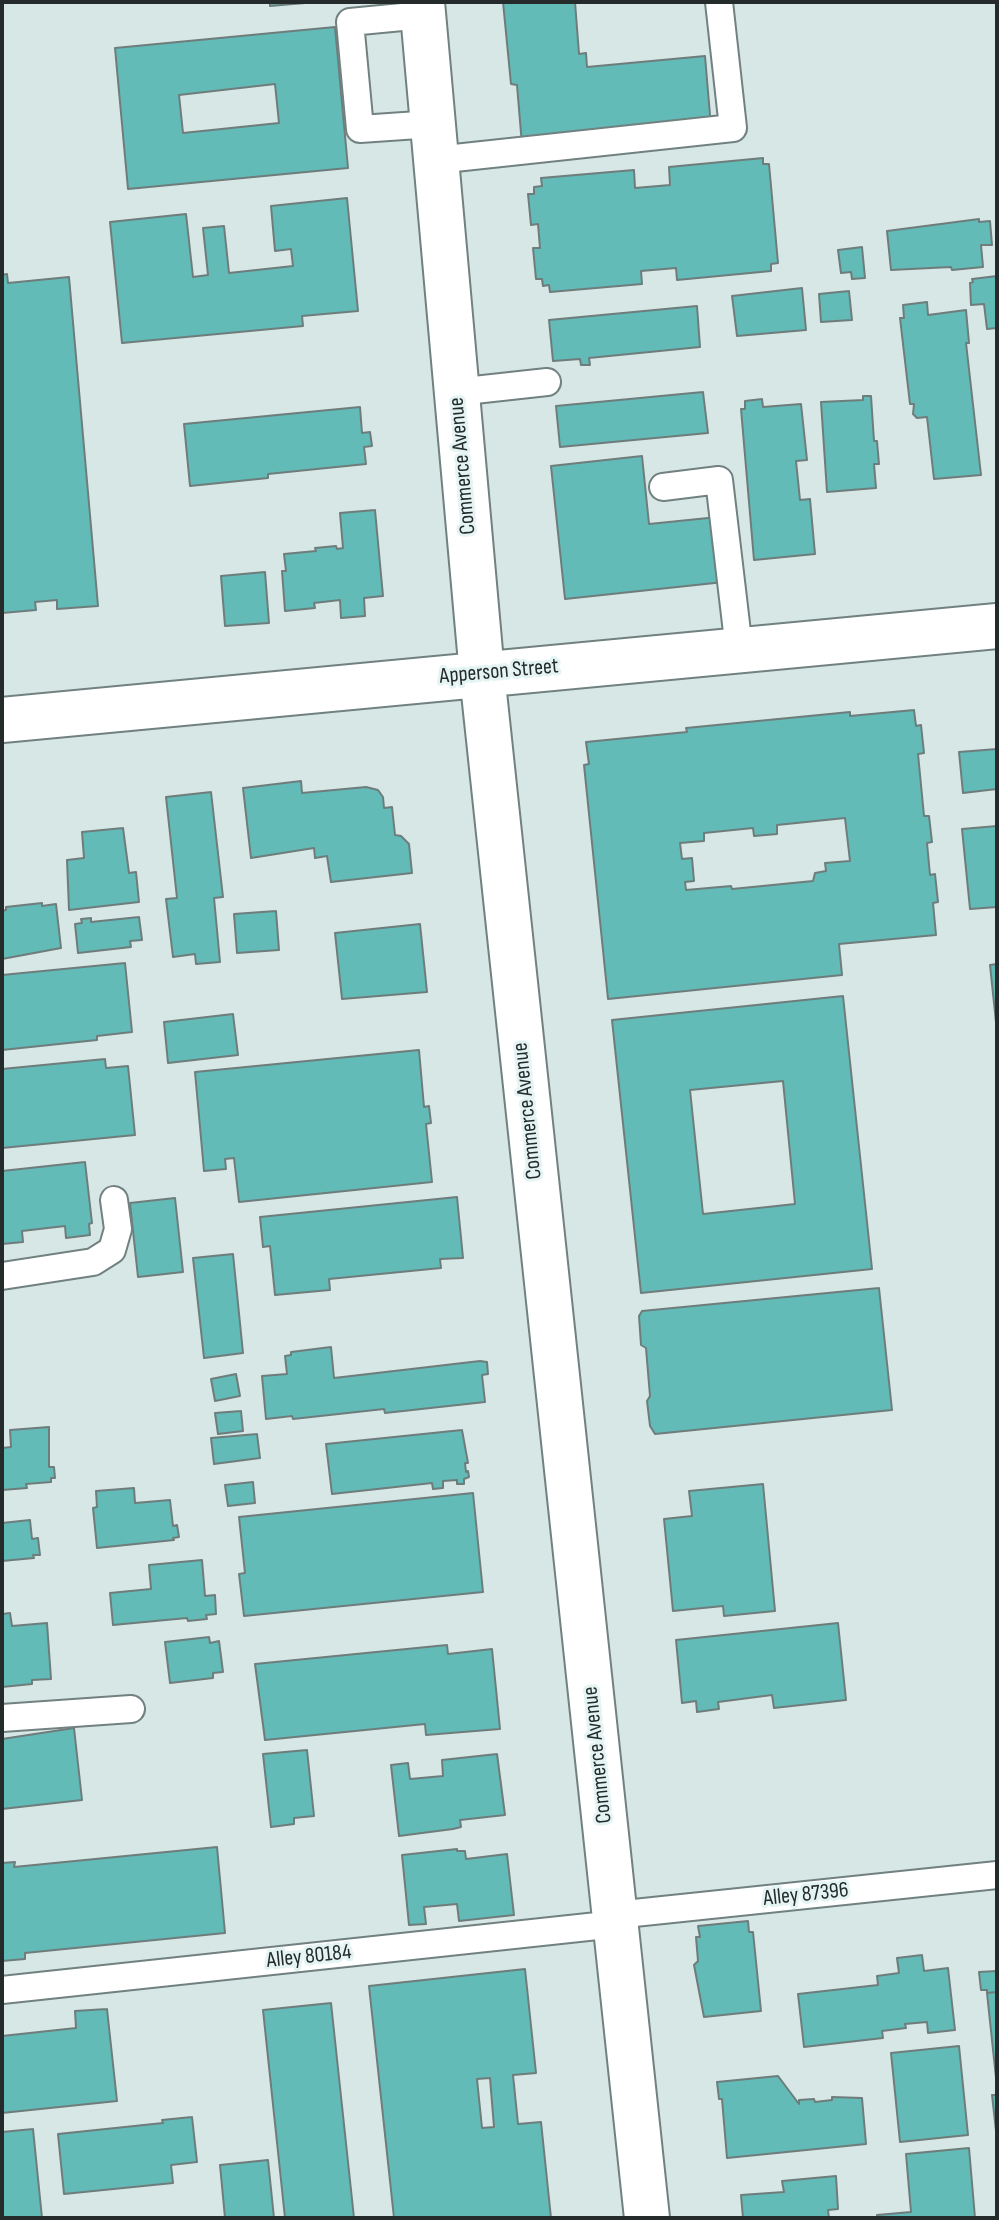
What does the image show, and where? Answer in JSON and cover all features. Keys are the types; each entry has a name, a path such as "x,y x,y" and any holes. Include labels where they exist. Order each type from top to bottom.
{"street":[{"name":"Commerce Avenue","path":"422,8 482,674 647,2218"},
{"name":"Apperson Street","path":"2,720 997,626"}],"lane":[{"path":"422,8 350,22 360,129 434,142 733,128 719,2"},
{"path":"456,392 547,382"},
{"path":"663,487 719,480 739,649"},
{"path":"2,1276 93,1262 112,1250 118,1229 114,1200"},
{"path":"2,1718 131,1709"},
{"name":"Alley 87396","path":"616,1919 997,1875"},
{"name":"Alley 80184","path":"2,1990 616,1919"}],"building":[{"path":"270,2 317,2 270,6"},
{"path":"503,2 575,2 579,54 586,53 587,67 705,56 711,127 522,145 517,85 511,84"},
{"path":"335,27 348,168 128,189 115,48","holes":["275,84 279,123 183,133 179,95"]},
{"path":"763,158 763,164 769,164 778,263 771,264 771,271 677,280 676,268 641,271 642,284 550,292 549,285 543,286 542,279 536,279 533,248 540,248 538,224 531,225 528,194 534,194 534,187 542,186 541,178 634,170 635,188 670,185 669,167"},
{"path":"347,198 358,311 302,316 303,326 122,343 110,222 186,214 193,277 208,275 203,228 224,226 229,273 293,266 291,249 275,251 271,206"},
{"path":"979,219 979,222 990,221 992,245 981,245 983,267 891,270 887,231"},
{"path":"862,247 865,278 852,279 851,272 841,273 838,250"},
{"path":"7,274 8,283 69,277 98,606 57,609 57,600 35,602 36,610 2,613 2,275"},
{"path":"997,276 997,328 987,329 984,304 971,305 970,283 972,279"},
{"path":"802,288 806,330 737,336 732,296"},
{"path":"849,291 852,320 821,322 819,294"},
{"path":"927,302 928,315 966,310 969,343 966,343 981,475 934,479 927,417 917,418 913,414 900,318 904,318 903,305"},
{"path":"697,306 700,347 589,358 590,365 581,365 580,359 553,361 549,320"},
{"path":"703,392 708,433 560,447 556,406"},
{"path":"863,396 871,396 879,464 874,464 876,488 827,492 821,402 863,400"},
{"path":"762,399 763,407 801,404 807,460 796,461 800,500 810,499 815,554 754,560 741,409 745,409 745,401"},
{"path":"360,407 362,433 370,432 372,446 364,447 366,464 190,486 184,424"},
{"path":"642,456 649,524 718,517 724,582 565,599 551,466"},
{"path":"375,510 383,596 364,598 365,616 341,618 340,600 314,603 315,608 285,611 284,554 316,551 315,548 343,548 340,513"},
{"path":"265,572 269,623 225,626 221,576"},
{"path":"914,710 916,726 921,725 924,753 918,754 924,816 929,816 932,842 927,843 930,875 935,874 938,902 933,903 936,935 839,944 842,975 608,999 584,765 589,764 586,742 687,732 686,728 850,712 850,716","holes":["845,818 850,861 825,863 826,871 815,873 813,881 686,890 685,882 694,881 692,858 682,859 680,843 704,841 704,833 753,828 754,836 777,834 777,825"]},
{"path":"997,749 997,789 963,793 959,752"},
{"path":"301,781 302,793 366,787 378,790 383,797 384,808 392,807 395,835 401,836 409,844 412,873 331,882 327,856 315,858 314,848 251,858 243,788"},
{"path":"211,792 223,897 214,898 220,962 196,964 195,954 173,957 166,899 177,898 166,797"},
{"path":"997,826 997,907 970,909 962,829"},
{"path":"123,828 129,873 136,872 139,902 69,910 67,860 84,858 82,832"},
{"path":"42,903 42,906 56,904 61,948 2,959 2,911 6,907"},
{"path":"276,911 279,950 237,953 234,914"},
{"path":"139,917 142,940 130,941 131,947 78,953 75,924 82,923 81,919 91,918 91,922"},
{"path":"420,924 427,992 342,999 335,933"},
{"path":"125,963 132,1032 97,1036 97,1040 2,1050 2,975"},
{"path":"997,964 997,1032 990,965"},
{"path":"843,996 872,1269 641,1293 612,1020","holes":["783,1081 795,1204 703,1214 690,1090"]},
{"path":"233,1014 238,1055 168,1063 164,1022"},
{"path":"419,1050 424,1107 429,1106 431,1123 426,1124 432,1182 239,1202 234,1158 225,1159 226,1169 204,1171 195,1072"},
{"path":"105,1059 106,1068 128,1066 135,1135 2,1148 2,1069"},
{"path":"85,1162 92,1223 89,1224 90,1235 66,1238 65,1226 22,1231 23,1242 2,1244 2,1171"},
{"path":"457,1197 463,1258 440,1259 441,1268 329,1279 330,1290 275,1295 270,1246 263,1247 260,1217"},
{"path":"175,1198 183,1272 138,1277 130,1203"},
{"path":"233,1254 243,1353 204,1358 193,1258"},
{"path":"879,1288 892,1410 655,1434 650,1426 647,1401 650,1396 646,1348 641,1345 639,1316 642,1311"},
{"path":"331,1347 334,1378 487,1362 488,1374 482,1375 485,1402 385,1413 384,1409 266,1419 262,1376 287,1374 285,1356 291,1355 291,1352"},
{"path":"236,1374 240,1396 215,1401 211,1379"},
{"path":"241,1411 243,1431 218,1434 215,1413"},
{"path":"49,1427 49,1467 54,1467 55,1478 51,1478 51,1482 26,1484 27,1488 2,1490 2,1448 11,1447 10,1430"},
{"path":"462,1430 469,1477 464,1479 464,1484 457,1484 457,1480 443,1481 443,1488 433,1489 432,1483 332,1494 326,1444"},
{"path":"257,1434 260,1458 214,1464 211,1438"},
{"path":"253,1482 255,1503 228,1506 225,1485"},
{"path":"763,1484 775,1611 724,1616 723,1606 673,1611 664,1519 692,1516 689,1491"},
{"path":"134,1488 135,1503 170,1500 173,1526 177,1525 179,1537 97,1548 93,1508 97,1507 96,1491"},
{"path":"473,1493 483,1592 244,1616 239,1574 245,1573 239,1517"},
{"path":"30,1520 32,1539 38,1538 40,1555 2,1561 2,1523"},
{"path":"202,1560 205,1596 215,1595 216,1614 206,1615 207,1619 113,1625 110,1593 151,1589 149,1565"},
{"path":"10,1613 12,1626 47,1623 51,1679 2,1687 2,1614"},
{"path":"838,1623 846,1700 774,1708 772,1695 718,1702 719,1709 697,1712 696,1701 682,1703 676,1640"},
{"path":"209,1637 210,1643 219,1641 223,1672 213,1673 213,1678 170,1683 165,1642"},
{"path":"447,1645 448,1654 492,1649 500,1729 426,1735 425,1724 265,1740 255,1664"},
{"path":"74,1728 82,1800 2,1809 2,1739"},
{"path":"307,1750 314,1816 294,1818 294,1824 271,1827 263,1754"},
{"path":"497,1754 505,1815 460,1820 461,1827 399,1836 391,1765 408,1763 410,1779 443,1776 442,1760"},
{"path":"217,1847 225,1933 25,1953 25,1959 2,1961 2,1863 15,1862 14,1867"},
{"path":"457,1849 465,1851 466,1859 507,1854 514,1915 459,1921 457,1904 424,1907 426,1924 409,1925 402,1855"},
{"path":"748,1921 749,1932 753,1932 761,2011 704,2017 694,1965 698,1961 698,1926"},
{"path":"922,1955 924,1971 948,1968 955,2030 928,2033 927,2022 905,2024 906,2028 882,2031 883,2038 804,2047 798,1994 878,1985 877,1976 899,1973 897,1958"},
{"path":"525,1969 536,2073 513,2075 518,2124 541,2122 551,2218 394,2218 369,1986","holes":["490,2078 494,2127 482,2128 477,2079"]},
{"path":"997,1971 997,1992 981,1990 979,1972"},
{"path":"997,1992 997,2078 996,2078 987,1993"},
{"path":"331,2003 354,2218 285,2218 263,2010"},
{"path":"107,2009 117,2101 2,2113 2,2036 76,2028 75,2011"},
{"path":"959,2046 968,2135 900,2142 891,2053"},
{"path":"778,2076 799,2104 799,2100 814,2099 815,2102 832,2100 832,2097 862,2098 866,2144 727,2158 722,2099 719,2099 717,2082"},
{"path":"992,2095 997,2095 997,2140"},
{"path":"192,2117 197,2162 171,2165 173,2183 64,2194 58,2134"},
{"path":"33,2129 42,2218 2,2218 2,2132"},
{"path":"969,2148 975,2218 877,2218 877,2215 911,2212 906,2154"},
{"path":"268,2160 274,2218 225,2218 220,2165"},
{"path":"836,2176 838,2209 828,2210 829,2218 743,2218 741,2195 784,2192 782,2181"}]}
